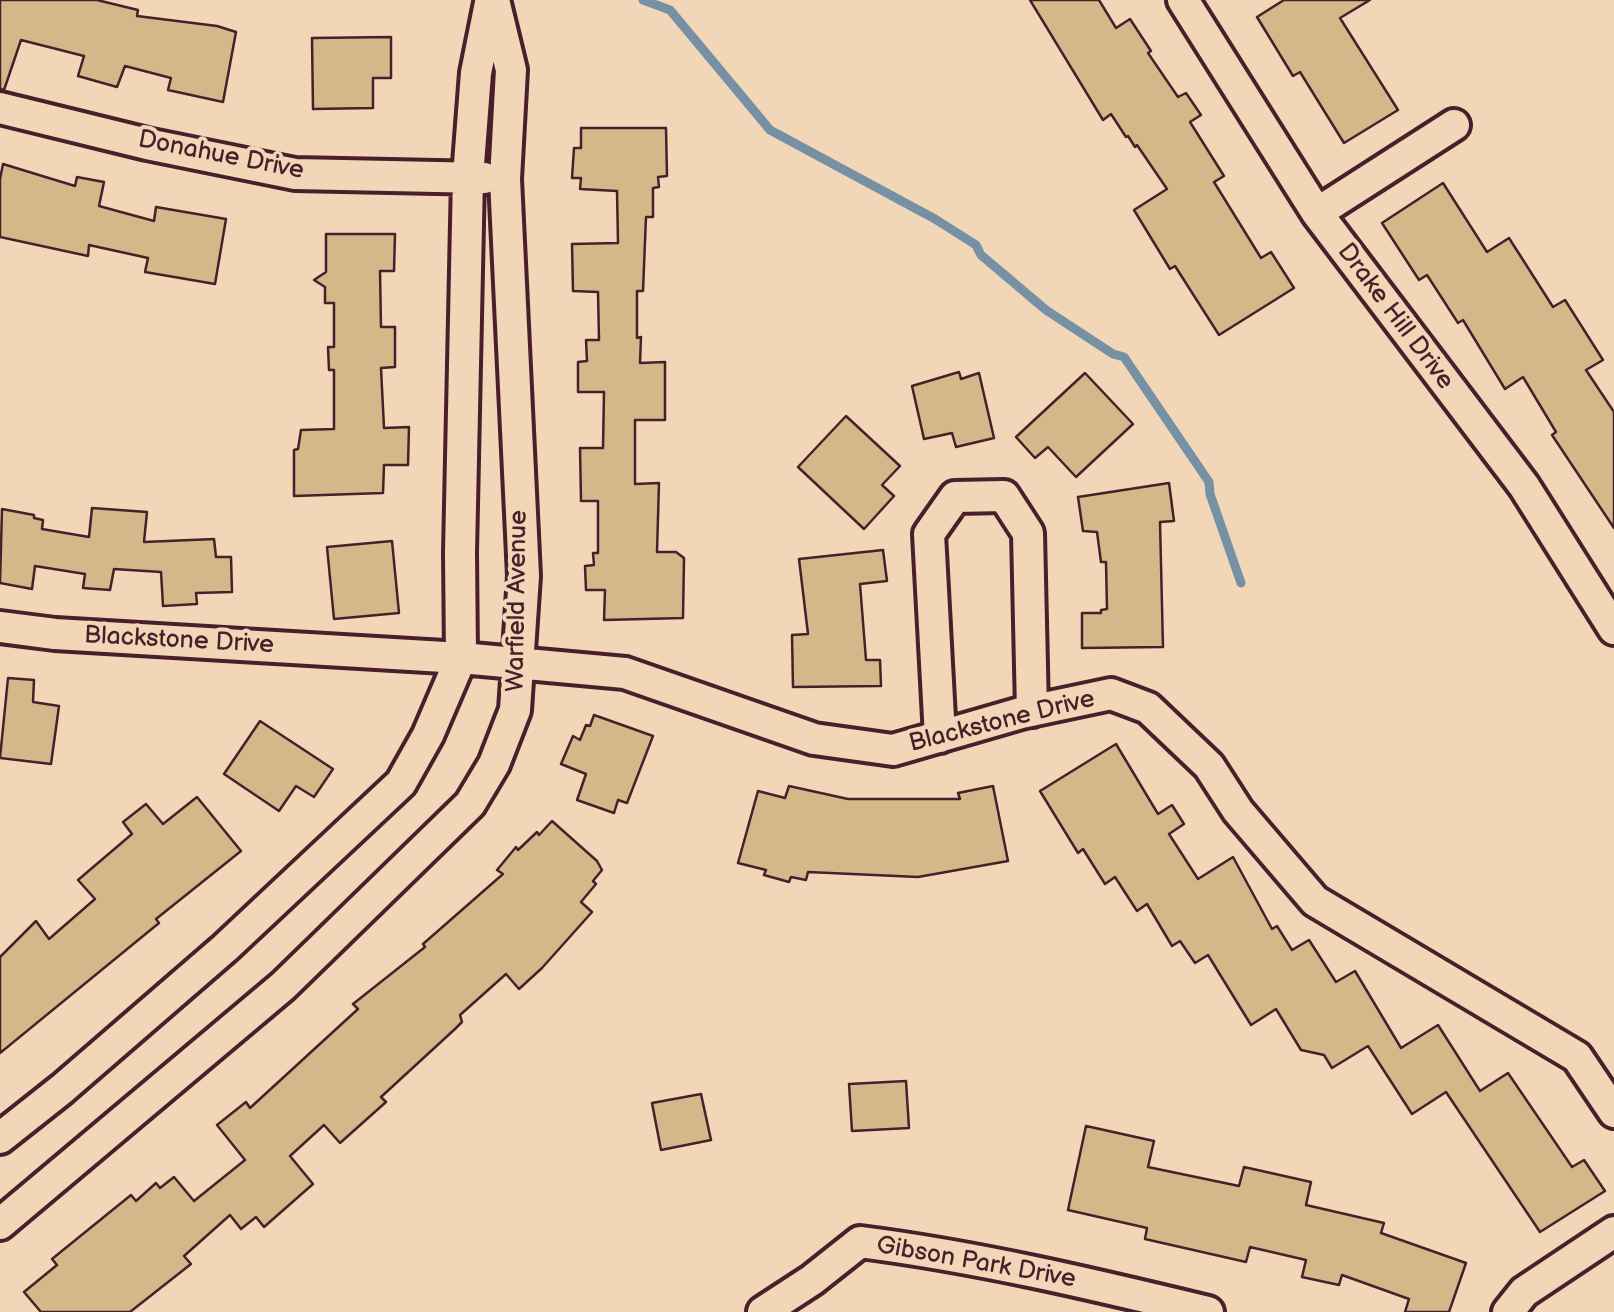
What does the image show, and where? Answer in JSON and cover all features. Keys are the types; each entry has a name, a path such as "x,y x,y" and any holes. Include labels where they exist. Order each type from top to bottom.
{"street":[{"name":"Warfield Avenue","path":"0,1138 225,948 401,783 428,735 461,658 468,177 476,73 492,0"},
{"name":"Warfield Avenue","path":"0,1224 282,986 470,804 494,764 515,710 524,576 505,179 511,70 492,0"},
{"name":"Drake Hill Drive","path":"1183,0 1317,213 1524,486 1614,629"},
{"name":"Donahue Drive","path":"0,108 146,144 295,174 505,179"},
{"path":"1317,213 1454,124"},
{"path":"940,738 929,534 955,496 1004,496 1028,533 1032,711"},
{"name":"Blackstone Drive","path":"0,627 55,634 520,662 625,673 814,739 893,750 1032,711 1111,694 1148,708 1209,766 1238,811 1315,901 1577,1057 1614,1112"},
{"path":"1508,1312 1524,1292 1614,1232"},
{"name":"Gibson Park Drive","path":"763,1312 860,1242 1038,1271 1208,1312"}],"building":[{"path":"0,0 97,0 138,10 137,16 236,32 223,102 168,90 171,78 125,66 117,87 78,76 84,56 21,40 4,90 0,89"},
{"path":"1030,0 1099,0 1116,28 1130,19 1178,97 1186,93 1201,115 1190,122 1224,176 1214,182 1261,258 1271,252 1294,288 1219,335 1175,266 1170,269 1134,210 1167,189 1111,114 1103,120"},
{"path":"1284,0 1370,0 1340,18 1398,110 1344,143 1300,72 1293,76 1257,17"},
{"path":"391,37 391,78 373,78 373,108 313,109 312,38"},
{"path":"581,128 666,128 667,176 658,177 659,187 653,188 653,217 646,217 643,291 637,291 640,363 665,362 665,420 635,420 635,484 659,483 657,552 676,552 684,558 683,618 604,620 605,590 586,590 585,566 594,565 593,553 598,553 598,501 581,501 580,448 603,448 604,392 578,392 578,362 587,361 586,340 599,340 598,292 573,291 572,244 618,243 617,191 580,189 581,178 572,178 574,148 581,148"},
{"path":"3,164 75,186 77,177 104,182 99,206 154,221 156,207 226,219 215,284 145,272 148,258 89,245 88,256 0,237"},
{"path":"1443,183 1487,252 1509,238 1553,307 1565,300 1603,360 1586,370 1614,412 1614,528 1552,435 1556,432 1523,377 1505,389 1463,320 1458,323 1427,275 1419,280 1382,223"},
{"path":"326,234 395,234 394,271 380,271 381,327 395,327 395,367 381,368 384,428 409,427 408,465 384,465 383,493 294,496 294,450 298,449 301,430 334,429 334,370 329,370 328,347 334,347 334,303 325,303 325,287 314,280 326,272"},
{"path":"959,372 961,379 979,373 994,438 956,447 952,433 924,439 912,386"},
{"path":"1085,373 1133,424 1076,477 1048,447 1035,458 1016,437"},
{"path":"846,416 900,466 882,485 894,496 864,529 798,467"},
{"path":"1169,483 1174,521 1160,522 1163,647 1082,648 1082,613 1101,613 1107,609 1106,562 1101,562 1097,532 1083,531 1078,497"},
{"path":"92,508 147,512 144,542 214,539 216,557 231,557 232,592 196,593 197,604 163,606 161,572 114,569 110,590 83,588 85,574 35,566 32,589 0,583 2,509 34,515 43,520 42,529 89,537"},
{"path":"392,541 399,613 334,619 327,547"},
{"path":"883,550 887,581 860,584 866,660 880,660 881,686 793,687 792,635 808,634 799,559"},
{"path":"8,678 34,680 33,702 59,706 51,764 0,758"},
{"path":"594,715 653,736 627,803 618,800 614,813 577,800 586,774 561,764 573,736 580,740"},
{"path":"260,721 333,769 314,797 296,786 279,811 224,774"},
{"path":"1116,744 1158,814 1172,805 1184,824 1169,834 1198,879 1233,857 1272,929 1277,926 1292,950 1309,940 1336,982 1355,971 1401,1048 1438,1025 1480,1091 1508,1073 1572,1167 1584,1160 1605,1191 1540,1232 1446,1092 1412,1114 1368,1046 1332,1068 1324,1055 1301,1050 1276,1009 1251,1025 1208,955 1195,963 1180,941 1172,946 1147,904 1137,911 1115,877 1105,884 1083,849 1078,853 1040,791"},
{"path":"789,786 848,799 960,799 958,793 993,786 1008,861 918,877 808,872 806,880 791,877 789,882 764,875 766,870 738,863 758,791 785,798"},
{"path":"197,797 241,851 0,1053 0,957 36,921 49,939 95,899 78,880 132,834 123,822 146,804 163,824"},
{"path":"552,821 602,870 581,902 592,912 542,968 519,989 506,974 460,1015 462,1022 455,1029 381,1097 386,1102 340,1143 324,1125 290,1156 313,1184 264,1227 256,1217 241,1229 230,1215 184,1256 191,1264 130,1312 41,1312 24,1292 57,1265 52,1259 131,1195 136,1201 156,1183 160,1188 174,1177 194,1201 245,1160 217,1125 246,1102 250,1108 358,1009 353,1004 425,947 423,944 503,874 497,870 516,847 518,850 537,832 539,835"},
{"path":"906,1081 909,1128 852,1131 849,1084"},
{"path":"701,1094 711,1140 661,1150 652,1103"},
{"path":"1086,1126 1154,1141 1148,1167 1239,1186 1244,1167 1311,1182 1306,1205 1384,1223 1381,1233 1466,1263 1449,1312 1405,1312 1409,1299 1342,1275 1339,1285 1302,1277 1306,1260 1250,1247 1246,1262 1145,1239 1147,1228 1068,1210"}],"waterway":[{"path":"643,0 670,10 770,130 976,245 981,255 1046,310 1113,354 1124,357 1209,482 1241,583"}]}
